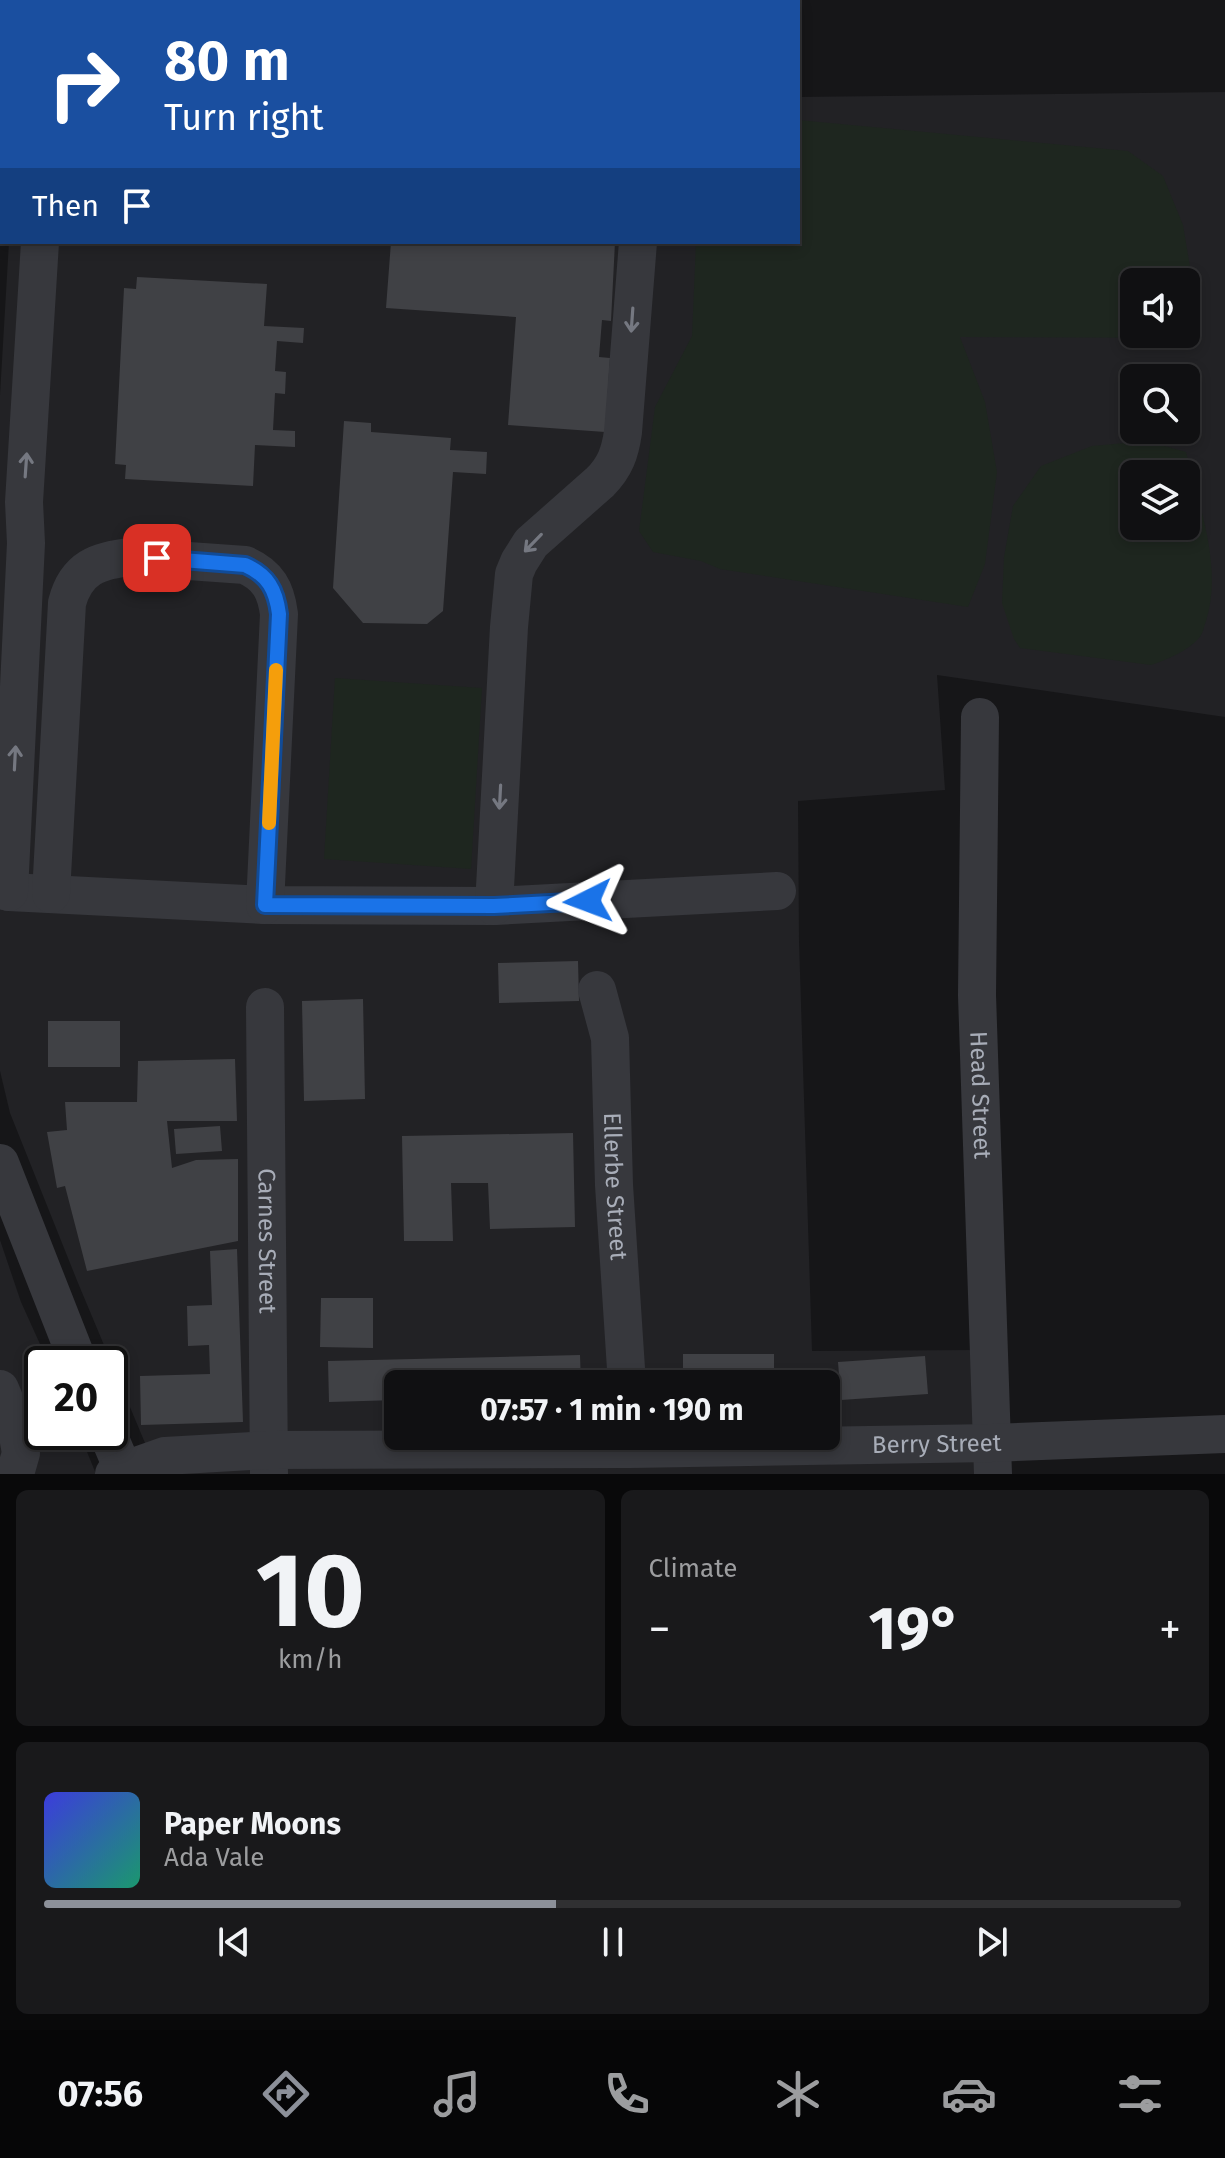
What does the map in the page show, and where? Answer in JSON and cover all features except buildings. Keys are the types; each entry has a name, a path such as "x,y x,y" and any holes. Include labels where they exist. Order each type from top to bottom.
{"street":[{"path":"40,244 24,502 13,543 4,891 265,905 494,906 777,891"},
{"path":"494,906 514,574 531,543 600,482 617,461 623,432 638,244"},
{"path":"51,894 67,603 71,589 83,572 104,562 132,557 245,565 257,570 273,588 279,614 265,905"},
{"name":"Head Street","path":"980,717 977,995 993,1458"},
{"name":"Ellerbe Street","path":"597,990 610,1038 614,1185 626,1370"},
{"name":"Carnes Street","path":"265,1007 268,1462"},
{"path":"0,1163 72,1346"},
{"path":"0,1389 17,1430 21,1453 15,1474"},
{"name":"Berry Street","path":"121,1473 165,1456 268,1462 631,1453 993,1458 1225,1434"},
{"path":"113,1450 121,1473"}],"shaded area":[{"path":"1225,92 1225,717 937,675 945,790 798,801 799,941 812,1351 976,1350 977,1474 158,1474 128,1402 128,1346 104,1346 10,1113 0,1071 0,395 9,244 800,244 800,97"},
{"path":"800,120 1128,151 1163,176 1183,225 1190,268 1120,268 1120,338 960,337 985,402 997,472 985,564 968,607 720,569 701,561 653,552 639,531 655,407 692,336 696,244 800,244"},
{"path":"1158,444 1186,452 1188,460 1120,460 1120,540 1200,540 1200,504 1212,579 1206,621 1194,643 1170,658 1151,665 1020,648 1002,603 1004,557 1013,506 1041,466 1092,446"},
{"path":"335,678 482,688 471,869 324,859"},
{"path":"0,1240 21,1302 41,1346 24,1346 24,1450 86,1450 96,1474 0,1474"}],"slow traffic":[{"path":"269,823 276,670"}],"route":[{"path":"157,558 245,565 257,570 273,588 279,614 265,905 494,906 588,901"}]}
